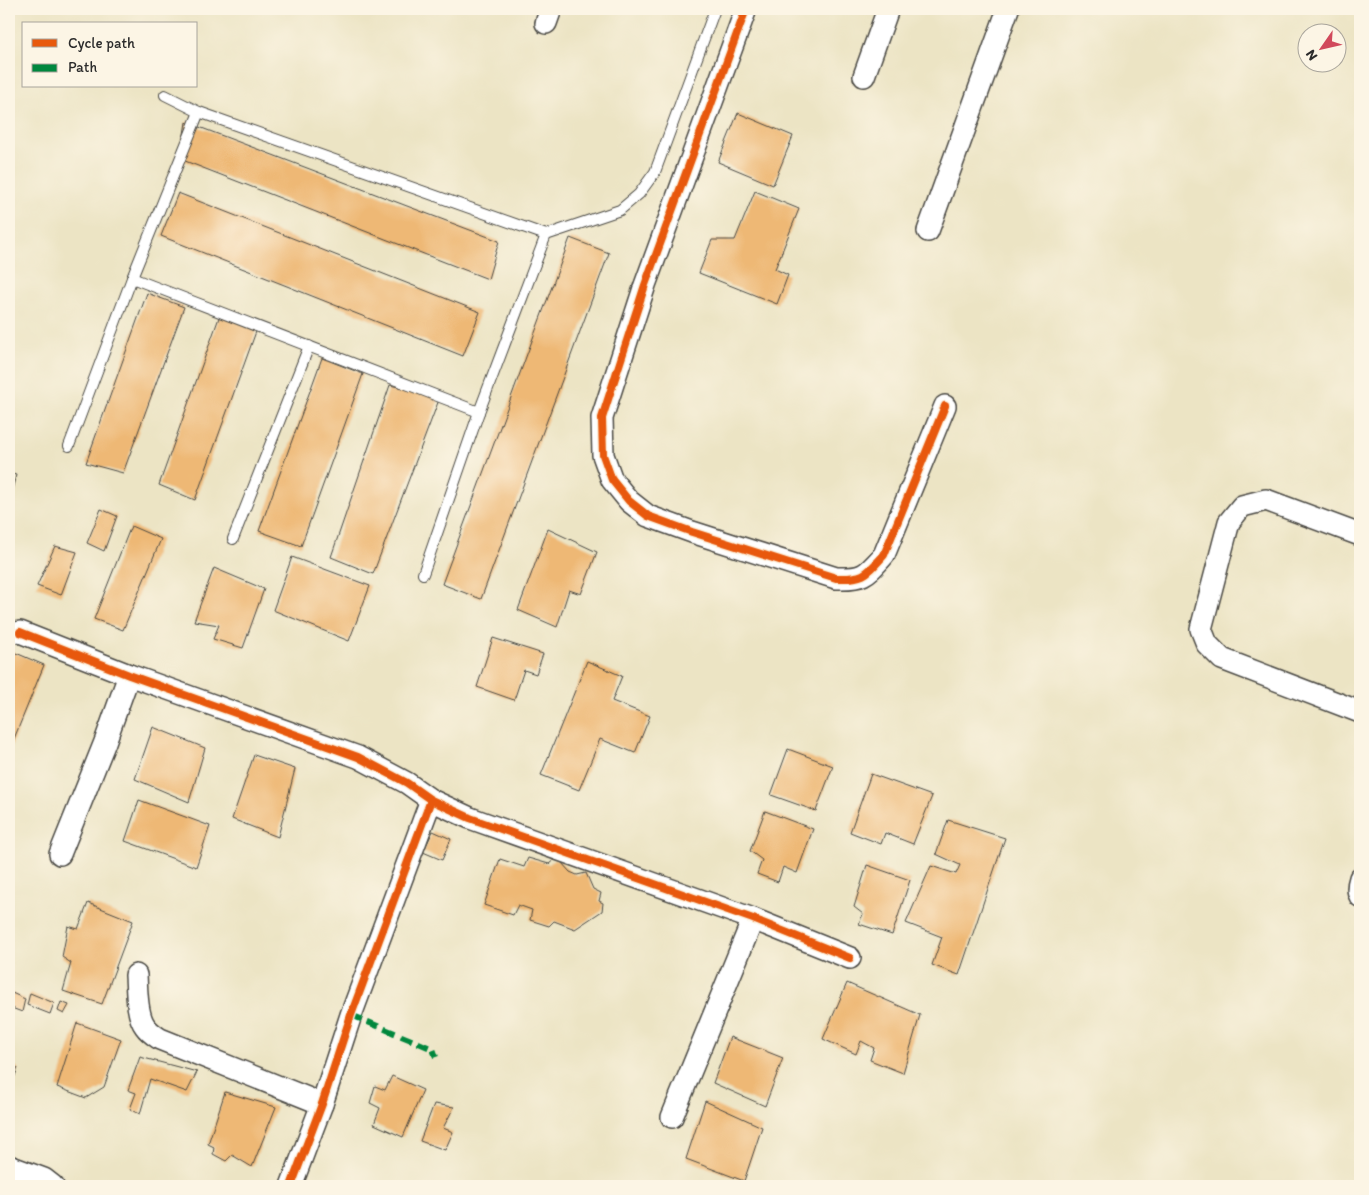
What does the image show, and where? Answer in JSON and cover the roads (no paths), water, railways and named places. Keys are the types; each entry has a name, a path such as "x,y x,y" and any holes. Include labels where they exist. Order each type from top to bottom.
{"street":[{"path":"746,9 646,285 602,418 603,455 612,480 629,501 648,516 836,578 854,579 869,572 884,555 945,406"},
{"path":"864,76 888,9"},
{"path":"928,231 1008,9"},
{"path":"1360,535 1266,500 1242,506 1229,522 1201,629 1207,644 1222,659 1360,712"},
{"path":"20,632 129,675 358,757 407,783 431,800 470,818 753,919 850,958"},
{"path":"60,854 105,742 129,675"},
{"path":"291,1186 322,1104 350,1016 431,800"},
{"path":"1360,878 1360,896"},
{"path":"672,1117 753,919"},
{"path":"136,974 140,1016 144,1026 152,1034 160,1039 322,1104"},
{"path":"9,1166 44,1179 53,1186"}],"lane":[{"path":"165,95 199,112 546,235 620,210 640,194 655,172 715,9"},
{"path":"69,446 132,278 199,112"},
{"path":"423,574 479,412 546,235"},
{"path":"132,278 479,412"},
{"path":"234,539 309,346"}]}
